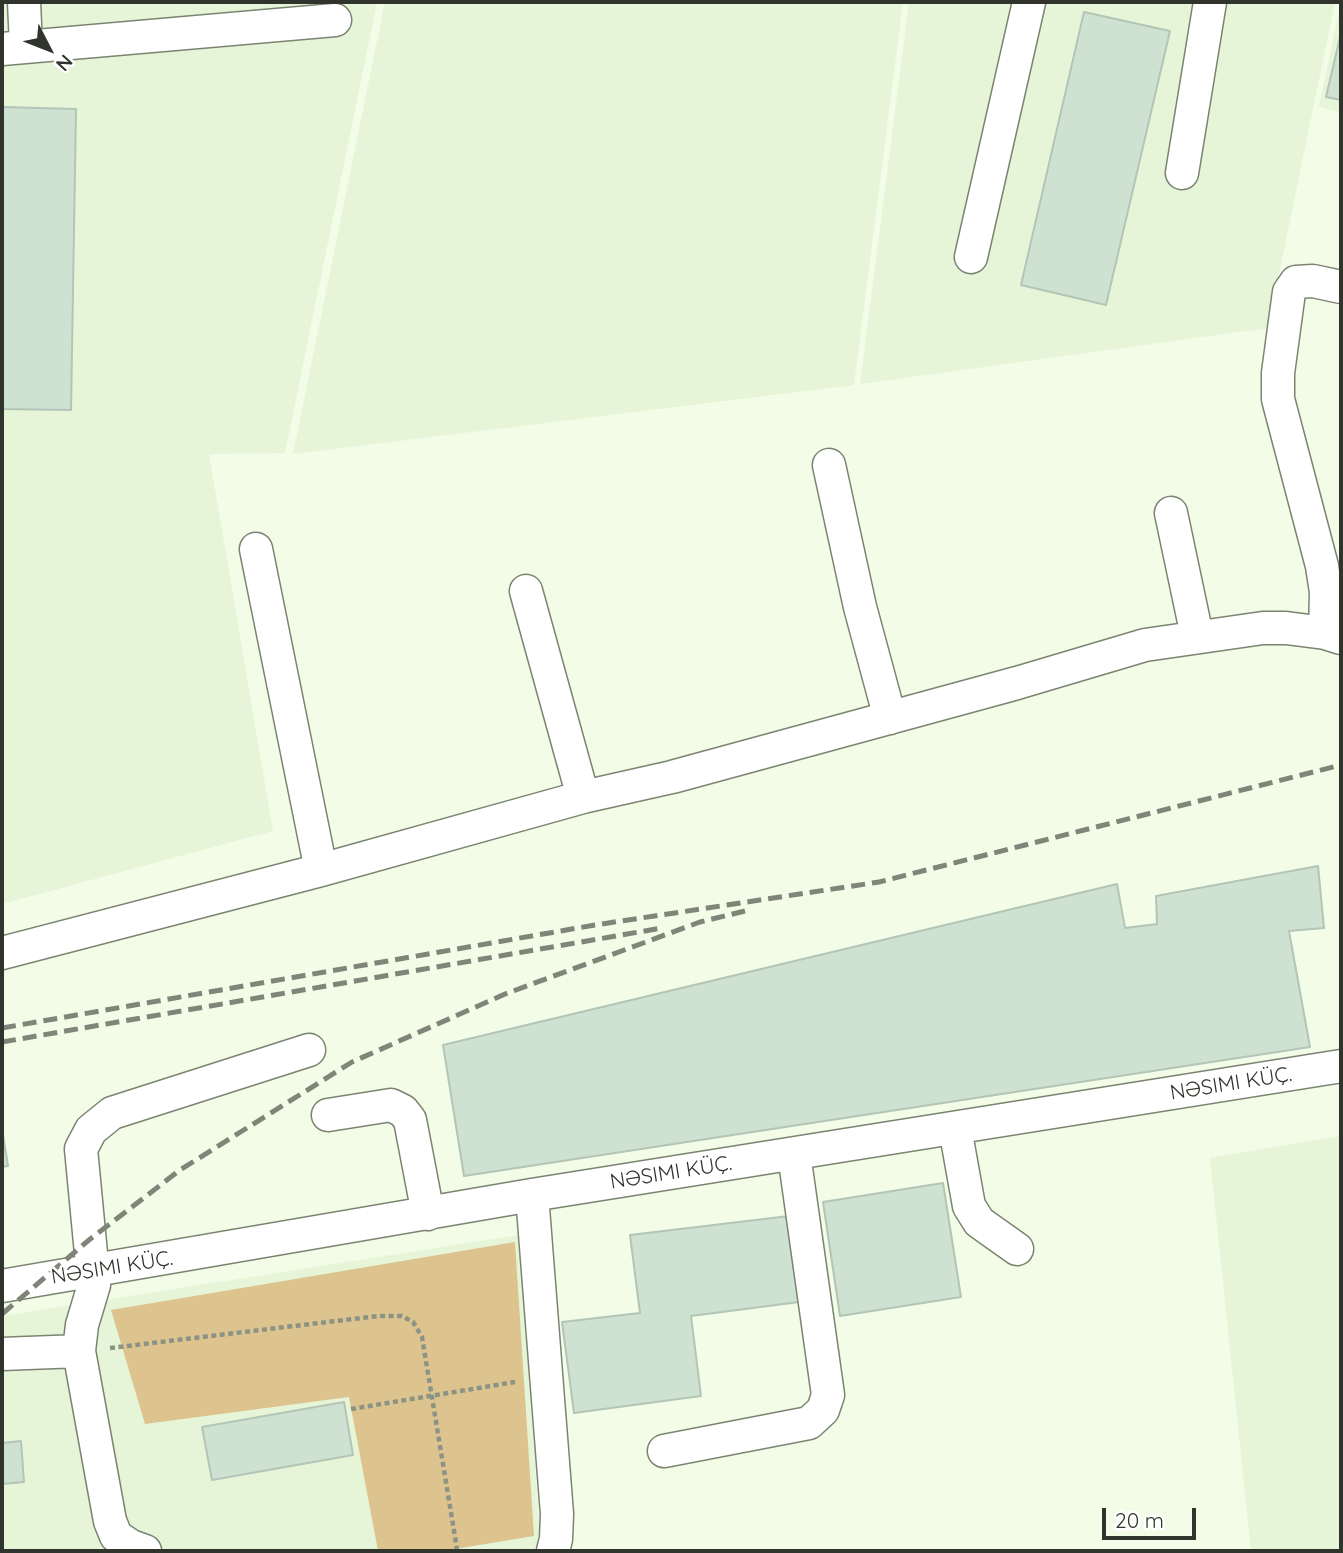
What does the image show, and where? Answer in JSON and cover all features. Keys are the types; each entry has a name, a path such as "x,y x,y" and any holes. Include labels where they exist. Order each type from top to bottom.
{"street":[{"path":"24,2 14,48 335,20"},
{"path":"971,257 1028,2"},
{"path":"1182,173 1210,2"},
{"path":"2,953 321,870 583,797 672,777 1017,684 1145,645 1263,628 1286,628 1333,636 1322,566 1278,399 1278,373 1289,292 1296,282 1313,281 1341,287"},
{"path":"829,465 860,607 890,718"},
{"path":"1171,513 1197,636"},
{"path":"256,549 321,870"},
{"path":"526,591 583,797"},
{"path":"145,1551 116,1536 110,1521 79,1351 82,1325 94,1285 81,1149 91,1130 112,1113 309,1049"},
{"name":"NƏSIMI KÜÇ.","path":"2,1286 533,1195 1341,1066"},
{"path":"328,1115 391,1105 403,1111 410,1120 428,1214"},
{"path":"955,1128 969,1206 979,1222 1017,1249"},
{"path":"664,1451 809,1423 823,1410 828,1395 794,1154"},
{"path":"533,1195 557,1514 553,1551"},
{"path":"2,1354 79,1351"}],"path":[{"path":"79,1351 378,1316 402,1316 413,1322 422,1337 457,1549"},
{"path":"351,1409 547,1376"}],"shaded area":[{"path":"2,2 377,2 285,453 209,454 273,831 2,904"},
{"path":"385,2 903,2 854,385 293,454"},
{"path":"909,2 1335,2 1268,328 860,384"},
{"path":"1341,2 1341,112 1319,107"},
{"path":"1341,1136 1341,1551 1251,1551 1210,1158"},
{"path":"519,1235 540,1538 534,1551 2,1551 2,1316"},
{"path":"515,1242 534,1536 443,1551 378,1551 349,1397 145,1424 111,1310"}],"building":[{"path":"1084,12 1170,31 1106,305 1021,285"},
{"path":"1341,33 1341,100 1326,97"},
{"path":"2,107 76,109 71,410 2,409"},
{"path":"1318,866 1324,928 1289,931 1310,1047 464,1176 443,1045 1117,884 1125,928 1157,924 1156,896"},
{"path":"2,1129 8,1166 2,1167"},
{"path":"943,1183 961,1297 840,1316 823,1202"},
{"path":"789,1216 799,1302 691,1316 701,1396 574,1413 562,1322 640,1313 630,1235"},
{"path":"344,1402 353,1455 212,1480 202,1427"},
{"path":"21,1441 24,1482 2,1484 2,1443"}],"railway":[{"path":"2,1028 595,925 879,882 1341,765"},
{"path":"2,1314 89,1240 180,1170 352,1062 505,994 700,922 745,911"},
{"path":"2,1042 662,928"}]}
